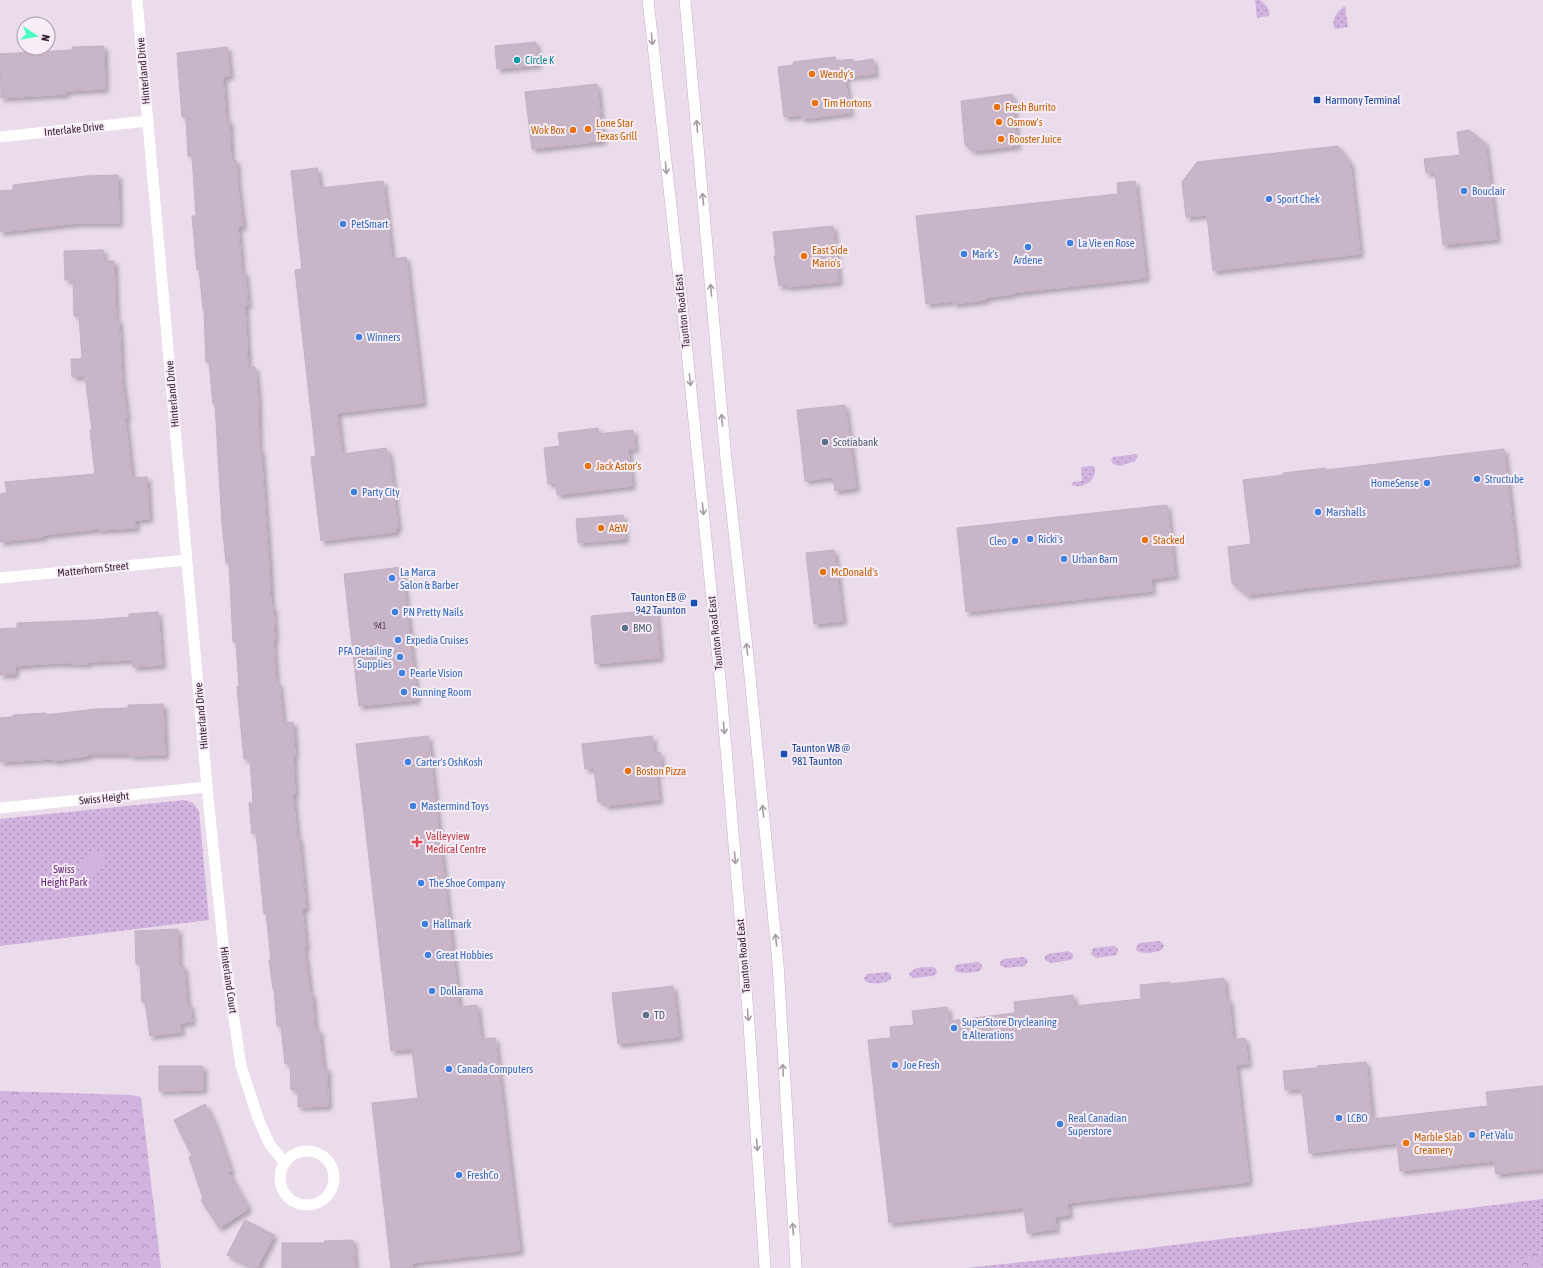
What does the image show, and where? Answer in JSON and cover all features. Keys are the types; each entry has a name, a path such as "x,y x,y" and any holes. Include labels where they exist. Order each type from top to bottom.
{"main road":[{"name":"Hinterland Drive","path":"137,0 207,787"},
{"name":"Taunton Road East","path":"648,0 686,341 721,689 749,1032 765,1268"},
{"path":"685,0 726,459 749,666 778,962 796,1268"},
{"name":"Interlake Drive","path":"0,137 147,121"},
{"name":"Matterhorn Street","path":"0,578 187,560"},
{"name":"Swiss Height","path":"0,808 207,787"},
{"name":"Hinterland Court","path":"207,787 224,952 240,1066 259,1121 267,1139 285,1163"},
{"path":"302,1152 314,1152 322,1156 328,1161 333,1173 332,1187 328,1195 321,1202 312,1205 303,1205 294,1202 287,1196 282,1188 280,1179 281,1171 285,1163 290,1157 302,1152"}],"green space":[{"path":"1255,0 1260,0 1266,5 1269,11 1269,16 1257,18"},
{"path":"1345,6 1348,27 1335,29 1333,22 1334,19 1340,10"},
{"path":"1136,454 1138,456 1135,461 1120,466 1113,464 1111,460 1113,457"},
{"path":"1094,466 1094,475 1089,482 1080,486 1071,485 1073,482 1082,481 1081,467"},
{"name":"Swiss Height Park","path":"185,800 193,803 199,811 209,920 0,946 0,819"},
{"path":"97,851 103,854 103,865 99,871 89,876 81,867 81,860 91,852"},
{"path":"1160,941 1164,945 1163,949 1145,953 1138,952 1136,950 1139,943"},
{"path":"1117,947 1118,949 1117,955 1096,958 1091,954 1093,948"},
{"path":"1068,951 1073,954 1073,958 1071,960 1051,963 1045,960 1045,956 1048,954"},
{"path":"1023,957 1028,961 1025,966 1005,968 1000,965 1000,962 1003,959"},
{"path":"978,962 982,965 982,968 979,971 960,973 955,971 955,966 959,964"},
{"path":"923,967 934,967 937,973 933,976 913,978 909,975 916,969"},
{"path":"887,972 891,975 891,979 886,982 871,983 865,981 864,978 867,974"},
{"path":"0,1091 131,1095 141,1097 161,1268 0,1268"},
{"path":"1543,1199 1543,1268 966,1268 1125,1251"},
{"path":"1543,1249 1543,1268 1507,1268"}],"building":[{"name":"Circle K","path":"536,42 538,65 497,69 495,46"},
{"path":"104,46 105,89 66,91 66,94 1,98 0,54 16,53 16,56 56,56 56,51 72,50 72,47"},
{"path":"227,47 230,76 223,77 226,120 229,120 231,160 236,160 243,226 238,227 242,273 245,272 248,305 245,305 248,367 255,367 258,400 259,451 261,450 271,606 273,606 275,640 273,640 276,683 279,683 283,723 293,722 295,794 293,794 306,908 302,909 306,947 304,947 310,994 312,994 315,1030 319,1030 323,1068 327,1068 328,1106 298,1107 298,1090 291,1090 290,1063 285,1064 281,1026 277,1026 274,989 269,960 271,960 266,913 264,914 256,833 252,834 249,803 253,803 250,759 244,759 237,687 239,686 236,642 233,642 229,563 226,563 222,523 215,404 213,404 209,362 206,362 204,309 199,269 197,270 192,216 196,216 192,156 188,156 186,117 182,117 177,53"},
{"path":"835,57 836,61 853,59 853,62 873,59 875,74 845,77 850,113 802,119 802,115 784,117 778,67 794,65 793,62"},
{"path":"597,84 603,141 532,149 525,92"},
{"path":"1012,94 1017,146 973,151 965,145 961,101"},
{"name":"Bouclair","path":"1469,130 1485,143 1497,239 1443,245 1435,172 1426,173 1424,159 1460,155 1457,132"},
{"name":"Sport Chek","path":"1338,146 1350,163 1360,254 1213,271 1207,215 1186,217 1182,182 1197,162"},
{"path":"317,168 320,188 383,181 392,259 406,257 423,403 337,413 342,454 386,448 387,453 389,453 398,528 395,528 396,532 321,541 311,457 316,456 295,270 302,269 291,171"},
{"path":"118,175 119,223 78,223 0,232 0,191 13,190 13,185 85,176"},
{"path":"1135,181 1146,278 1012,293 1013,294 985,298 985,300 954,304 954,301 926,304 916,216 1118,194 1117,183"},
{"name":"East Side Mario's","path":"833,226 839,282 787,287 787,285 779,286 774,256 776,256 773,232"},
{"path":"103,250 104,261 114,261 116,320 119,320 122,380 127,418 125,418 132,478 147,477 149,519 135,520 136,528 99,529 43,535 43,537 0,542 0,494 7,493 5,482 95,474 90,430 92,430 85,376 72,377 71,359 82,359 79,316 74,316 73,280 65,280 64,251"},
{"name":"Scotiabank","path":"845,405 856,488 835,491 833,477 805,481 797,410"},
{"name":"Jack Astor's","path":"598,428 599,434 633,430 635,449 628,449 632,486 557,495 556,483 548,484 544,448 560,446 558,433"},
{"path":"1504,449 1517,564 1247,595 1232,583 1228,547 1251,544 1243,480 1283,475 1283,473 1326,468 1326,470"},
{"path":"1167,505 1175,576 1151,579 1152,591 966,612 957,528"},
{"name":"A&W","path":"623,515 625,539 578,543 576,519"},
{"name":"McDonald's","path":"834,550 843,621 814,624 806,553"},
{"path":"402,567 417,700 359,706 344,574"},
{"name":"BMO","path":"656,610 660,658 595,664 591,616"},
{"path":"158,612 162,665 133,667 132,660 88,662 88,664 56,663 15,666 15,674 0,675 0,629 17,628 17,623 93,620 129,617 129,614"},
{"path":"163,704 165,755 130,756 130,754 88,754 88,756 54,761 53,759 0,762 0,718 13,717 13,715 46,713 46,715 96,709 128,708 128,705"},
{"path":"428,736 459,1007 477,1005 481,1039 495,1038 520,1251 412,1263 413,1268 391,1268 372,1103 418,1098 412,1049 391,1051 356,744"},
{"name":"Boston Pizza","path":"652,736 654,753 660,752 662,772 656,772 659,800 605,806 604,801 598,802 594,768 585,769 582,744"},
{"path":"178,929 179,967 184,966 187,1005 190,1004 192,1022 180,1023 181,1032 150,1036 145,1002 142,1002 140,964 136,964 135,931"},
{"name":"Real Canadian Superstore","path":"1224,978 1226,1000 1229,999 1233,1040 1245,1038 1248,1064 1236,1065 1249,1182 1068,1203 1069,1215 1055,1217 1056,1229 1027,1233 1024,1208 889,1223 868,1040 891,1038 890,1027 914,1025 912,1011 947,1007 949,1021 1015,1013 1014,1002 1073,995 1074,1006 1141,999 1140,985 1170,982 1170,984"},
{"name":"TD","path":"673,986 679,1037 618,1044 612,993"},
{"path":"1366,1062 1372,1119 1488,1106 1486,1092 1543,1086 1543,1169 1496,1174 1494,1161 1400,1171 1397,1143 1309,1153 1302,1089 1285,1090 1283,1071 1317,1068 1317,1066"},
{"path":"159,1066 203,1066 203,1090 159,1091"},
{"path":"205,1104 215,1125 231,1171 228,1172 247,1205 247,1210 219,1228 201,1200 203,1198 189,1157 192,1156 174,1120"},
{"path":"245,1220 274,1235 257,1268 253,1268 227,1255"},
{"path":"353,1240 355,1268 282,1268 282,1243 325,1243 324,1241"}],"place":[{"name":"Circle K","path":"517,60"},
{"name":"Wendy's","path":"812,74"},
{"name":"Harmony Terminal","path":"1317,100"},
{"name":"Tim Hortons","path":"815,103"},
{"name":"Fresh Burrito","path":"997,107"},
{"name":"Osmow's","path":"999,122"},
{"name":"Lone Star Texas Grill","path":"588,129"},
{"name":"Wok Box","path":"573,130"},
{"name":"Booster Juice","path":"1001,139"},
{"name":"Bouclair","path":"1464,191"},
{"name":"Sport Chek","path":"1269,199"},
{"name":"PetSmart","path":"343,224"},
{"name":"La Vie en Rose","path":"1070,243"},
{"name":"Ardene","path":"1028,247"},
{"name":"Mark's","path":"964,254"},
{"name":"East Side Mario's","path":"804,256"},
{"name":"Winners","path":"359,337"},
{"name":"Scotiabank","path":"825,442"},
{"name":"Jack Astor's","path":"588,466"},
{"name":"Structube","path":"1477,479"},
{"name":"HomeSense","path":"1427,483"},
{"name":"Party City","path":"354,492"},
{"name":"Marshalls","path":"1318,512"},
{"name":"A&W","path":"601,528"},
{"name":"Ricki's","path":"1030,539"},
{"name":"Stacked","path":"1145,540"},
{"name":"Cleo","path":"1015,541"},
{"name":"Urban Barn","path":"1064,559"},
{"name":"McDonald's","path":"823,572"},
{"name":"La Marca Salon & Barber","path":"392,578"},
{"name":"Taunton EB @ 942 Taunton","path":"694,603"},
{"name":"PN Pretty Nails","path":"395,612"},
{"name":"BMO","path":"625,628"},
{"name":"Expedia Cruises","path":"398,640"},
{"name":"PFA Detailing Supplies","path":"400,657"},
{"name":"Pearle Vision","path":"402,673"},
{"name":"Running Room","path":"404,692"},
{"name":"Taunton WB @ 981 Taunton","path":"784,754"},
{"name":"Carter's OshKosh","path":"408,762"},
{"name":"Boston Pizza","path":"628,771"},
{"name":"Mastermind Toys","path":"413,806"},
{"name":"Valleyview Medical Centre","path":"417,842"},
{"name":"The Shoe Company","path":"421,883"},
{"name":"Hallmark","path":"425,924"},
{"name":"Great Hobbies","path":"428,955"},
{"name":"Dollarama","path":"432,991"},
{"name":"TD","path":"646,1015"},
{"name":"SuperStore Drycleaning & Alterations","path":"954,1028"},
{"name":"Joe Fresh","path":"895,1065"},
{"name":"Canada Computers","path":"449,1069"},
{"name":"LCBO","path":"1339,1118"},
{"name":"Real Canadian Superstore","path":"1060,1124"},
{"name":"Pet Valu","path":"1472,1135"},
{"name":"Marble Slab Creamery","path":"1406,1143"},
{"name":"FreshCo","path":"459,1175"}]}
